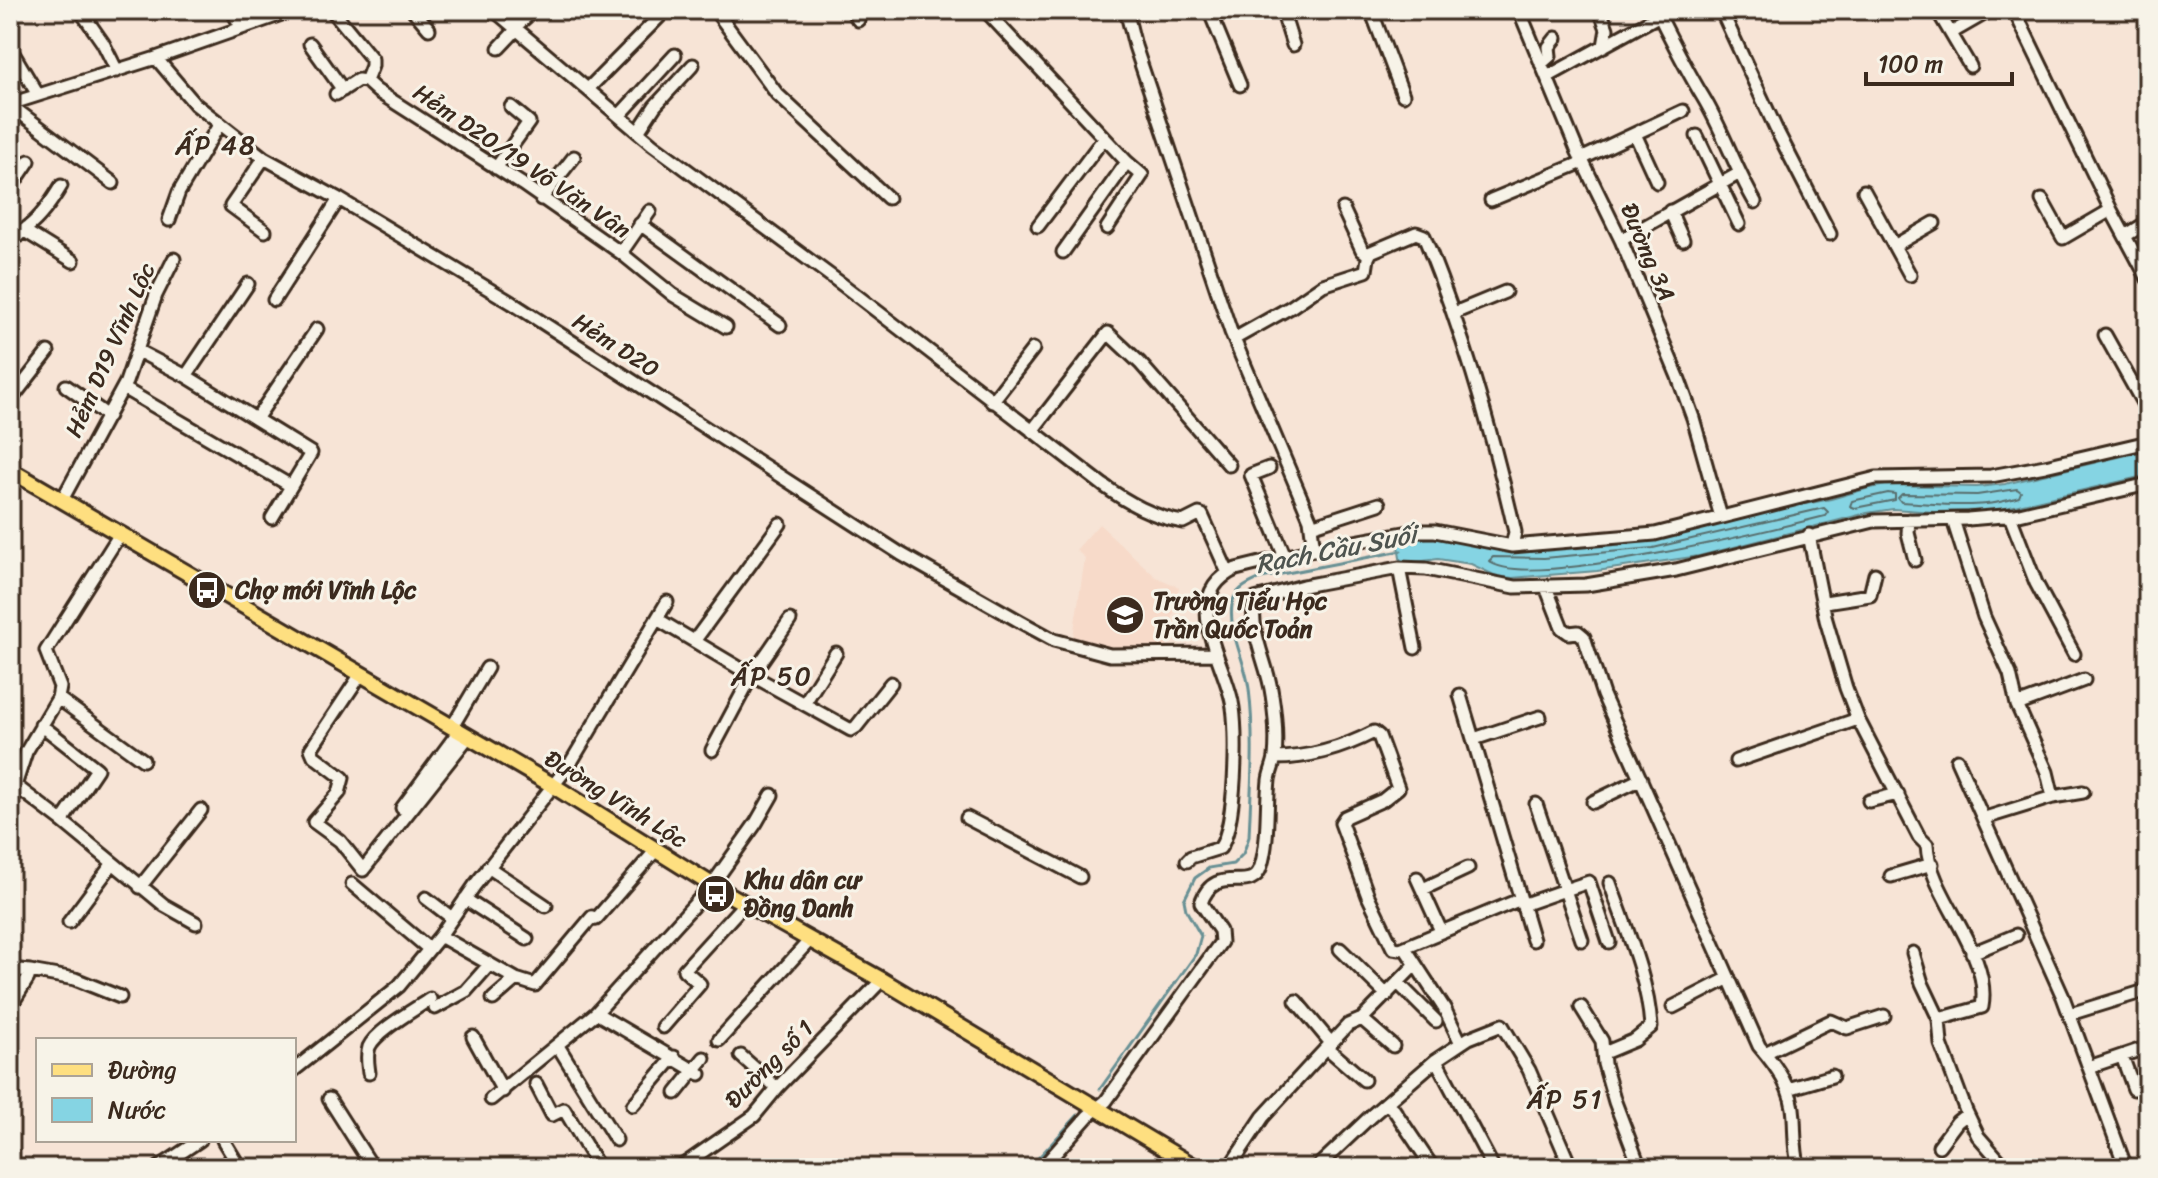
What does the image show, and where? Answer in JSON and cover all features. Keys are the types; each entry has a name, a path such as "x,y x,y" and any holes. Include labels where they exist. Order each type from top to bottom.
{"main road":[{"name":"Đường Vĩnh Lộc","path":"10,470 552,785 712,885 882,980 1197,1168"}],"street":[{"path":"80,10 103,43 117,71"},
{"path":"232,10 241,27"},
{"path":"10,104 117,71 293,10"},
{"path":"310,44 340,92 358,80 366,81 372,59 332,10"},
{"path":"413,10 429,29"},
{"path":"494,10 638,132 1103,485 1143,510 1183,522 1202,515 1228,573"},
{"path":"499,48 534,10"},
{"path":"588,89 666,10"},
{"path":"715,10 777,94 888,198"},
{"path":"1126,10 1135,46 1234,339 1311,526 1314,550"},
{"path":"1209,10 1240,85"},
{"path":"1282,10 1293,45"},
{"path":"1371,10 1403,95"},
{"name":"Đường 3A","path":"1519,10 1582,160 1621,240 1693,418 1721,517"},
{"path":"1600,10 1607,29 1604,46"},
{"path":"1721,10 1777,131 1830,234"},
{"path":"1937,10 1970,66"},
{"path":"1951,33 1991,10"},
{"path":"2014,10 2061,101 2111,210 2147,275"},
{"path":"988,11 1142,175 1107,228"},
{"path":"1547,77 1664,13 1692,82 1755,202"},
{"path":"1541,64 1550,56 1549,47 1556,38"},
{"path":"10,48 38,95"},
{"path":"619,116 675,55"},
{"name":"Hẻm D20","path":"156,58 195,104 219,125 253,143 264,158 339,199 512,303 901,554 1021,622 1070,646 1110,655 1216,654"},
{"path":"638,132 655,106 693,65"},
{"name":"Hẻm D20/19 Võ Văn Vân","path":"366,81 621,253 673,295 726,327"},
{"path":"10,104 113,183"},
{"path":"496,168 529,122 511,107"},
{"path":"1491,200 1683,111"},
{"path":"169,220 179,192 219,125"},
{"path":"1635,134 1657,182"},
{"path":"1697,136 1739,224"},
{"path":"1038,226 1104,138"},
{"path":"541,199 574,157"},
{"path":"264,158 231,206 265,231"},
{"path":"10,189 29,161"},
{"path":"1063,252 1127,162"},
{"path":"1621,240 1738,174"},
{"path":"10,245 17,234 50,205 61,186"},
{"path":"1864,191 1910,275"},
{"path":"274,300 339,199"},
{"path":"2042,200 2063,238 2111,210"},
{"path":"1343,209 1362,250 1369,255"},
{"path":"621,253 650,211"},
{"path":"1670,211 1683,240"},
{"path":"2125,236 2148,222"},
{"path":"1894,246 1934,223"},
{"path":"640,224 780,325"},
{"path":"23,230 73,261"},
{"path":"1369,255 1416,233 1424,236 1454,313 1482,402 1509,503 1515,532 1512,546"},
{"path":"1234,339 1323,285 1366,271 1369,255"},
{"name":"Hẻm D19 Vĩnh Lộc","path":"62,500 123,388 156,295 174,259"},
{"path":"186,376 248,284"},
{"path":"1454,313 1505,292"},
{"path":"256,419 317,329"},
{"path":"1032,431 1108,333 1140,363 1229,465"},
{"path":"2105,335 2148,412"},
{"path":"992,402 1033,349"},
{"path":"138,351 186,376 311,453 272,518"},
{"path":"10,401 48,352"},
{"path":"66,386 108,416"},
{"path":"123,388 291,486"},
{"path":"1187,861 1220,848 1228,828 1236,733 1225,665 1216,654 1207,626 1207,606 1214,589 1228,573 1387,535 1435,531 1512,546 1655,534 1876,478 1991,476 2148,442"},
{"path":"1269,468 1251,475 1285,557"},
{"path":"1042,1168 1098,1108 1221,942 1220,931 1201,903 1205,890 1215,883 1247,881 1255,877 1260,869 1266,842 1269,777 1275,758 1272,694 1264,658 1257,652 1255,599 1269,593 1399,568 1426,569 1515,587 1586,585 1676,570 1874,521 2010,516 2148,484"},
{"path":"1311,526 1379,504"},
{"path":"2010,516 2036,583 2074,654"},
{"path":"1909,520 1908,533 1915,560"},
{"path":"1953,520 1984,617 2010,674 2017,705 2047,772 2053,797"},
{"path":"695,640 780,524"},
{"path":"10,801 26,752 58,698 60,687 46,651 120,534"},
{"path":"1809,535 1825,602 1826,620 1858,719 1919,837 1927,845 1932,864 1972,953 1984,996 1982,1007 1939,1019"},
{"path":"1399,568 1415,648"},
{"path":"1825,602 1870,595 1875,574"},
{"path":"1546,587 1562,628 1584,637 1603,695 1759,1046 1775,1064 1788,1089 1799,1168"},
{"path":"296,1068 399,986 440,936 488,867 570,764 667,602"},
{"path":"657,619 851,730 891,683"},
{"path":"712,750 752,675 790,620"},
{"path":"804,704 836,653"},
{"path":"361,674 311,749 314,756 343,778 339,793 314,822 340,841 363,870 460,731 487,668"},
{"path":"2017,705 2084,680"},
{"path":"1460,695 1533,940"},
{"path":"58,698 143,760"},
{"path":"1474,739 1540,717"},
{"path":"1736,761 1858,719"},
{"path":"41,725 97,769 62,821"},
{"path":"402,808 460,731"},
{"path":"1275,758 1305,756 1350,745 1374,732 1379,736 1398,788 1383,800 1345,817 1341,823 1368,896 1390,944 1396,950 1522,902 1589,882 1609,942"},
{"path":"1957,760 2070,1014 2126,1168"},
{"path":"1593,802 1641,779"},
{"path":"16,786 140,887 196,923"},
{"path":"1985,818 2053,797 2083,792"},
{"path":"1869,801 1898,794"},
{"path":"491,1099 596,1013 712,885 772,795"},
{"path":"1536,804 1582,940"},
{"path":"140,887 201,810"},
{"path":"967,818 1080,877"},
{"path":"440,936 516,979 535,985 592,917 596,919 656,850"},
{"path":"69,922 113,863"},
{"path":"1891,876 1932,864"},
{"path":"488,867 546,906"},
{"path":"1441,931 1420,884 1468,868"},
{"path":"1604,1053 1635,1040 1651,1027 1641,976 1610,883"},
{"path":"352,884 429,949"},
{"path":"426,898 452,918"},
{"path":"465,899 527,939"},
{"path":"663,1027 700,984 684,970 745,903"},
{"path":"1972,953 2016,935"},
{"path":"719,1040 810,940"},
{"path":"1405,948 1444,1008 1461,1043"},
{"path":"1340,949 1387,995"},
{"path":"1913,953 1922,983 1939,1019 1944,1054 1967,1114 1978,1136 2006,1168"},
{"path":"369,1073 367,1057 370,1045 377,1036 432,1004 466,991 489,965"},
{"path":"1229,1168 1263,1117 1348,1025 1362,1019 1415,965"},
{"path":"10,969 75,979 120,997"},
{"path":"10,1007 30,971"},
{"path":"1673,1007 1729,978"},
{"path":"493,999 516,979"},
{"name":"Đường số 1","path":"679,1168 754,1116 777,1088 882,980"},
{"path":"1398,983 1436,1021"},
{"path":"2070,1014 2148,990"},
{"path":"1296,1001 1329,1045 1364,1080"},
{"path":"1581,1007 1602,1041 1604,1064 1615,1102 1640,1168"},
{"path":"596,1013 698,1072"},
{"path":"1765,1053 1831,1021 1847,1028 1884,1016"},
{"path":"1362,1019 1393,1046"},
{"path":"1316,1168 1436,1060 1461,1043 1502,1025 1529,1070 1571,1168"},
{"path":"473,1037 503,1091"},
{"path":"558,1046 616,1140"},
{"path":"2089,1067 2148,1047"},
{"path":"741,1056 777,1088"},
{"path":"2122,1056 2134,1089"},
{"path":"633,1105 674,1057"},
{"path":"676,1093 698,1072 704,1058"},
{"path":"1436,1060 1493,1167"},
{"path":"1788,1089 1832,1076"},
{"path":"536,1084 552,1115 564,1109 599,1168"},
{"path":"329,1099 373,1168"},
{"path":"1386,1103 1433,1168"},
{"path":"1939,1146 1967,1114"},
{"path":"158,1168 177,1163 198,1142"},
{"path":"224,1142 240,1168"}],"shaded area":[{"name":"Trường Tiểu Học Trần Quốc Toản","path":"1099,524 1156,577 1179,587 1166,651 1111,651 1072,643 1085,558 1076,550"}],"water":[{"path":"2148,450 2148,475 1997,510 1934,512 1893,509 1699,556 1597,571 1512,578 1496,576 1471,564 1438,559 1401,564 1397,540 1433,538 1498,549 1543,550 1653,539 1869,488 1887,485 1977,487 2005,484"}],"waterway":[{"name":"Rạch Cầu Suối","path":"1100,1089 1196,954 1201,936 1186,910 1184,900 1195,878 1209,868 1233,864 1243,854 1249,837 1251,708 1231,616 1233,599 1242,588 1261,578 1401,551"},
{"name":"Rạch Cầu Suối","path":"1029,1168 1078,1115"}],"place":[{"name":"Chợ mới Vĩnh Lộc","path":"207,590"},
{"name":"Trường Tiểu Học Trần Quốc Toản","path":"1125,615"},
{"name":"Khu dân cư Đồng Danh","path":"716,894"}],"district":[{"name":"ẤP 48","path":"216,145"},
{"name":"ẤP 50","path":"772,676"},
{"name":"ẤP 51","path":"1565,1099"}]}
